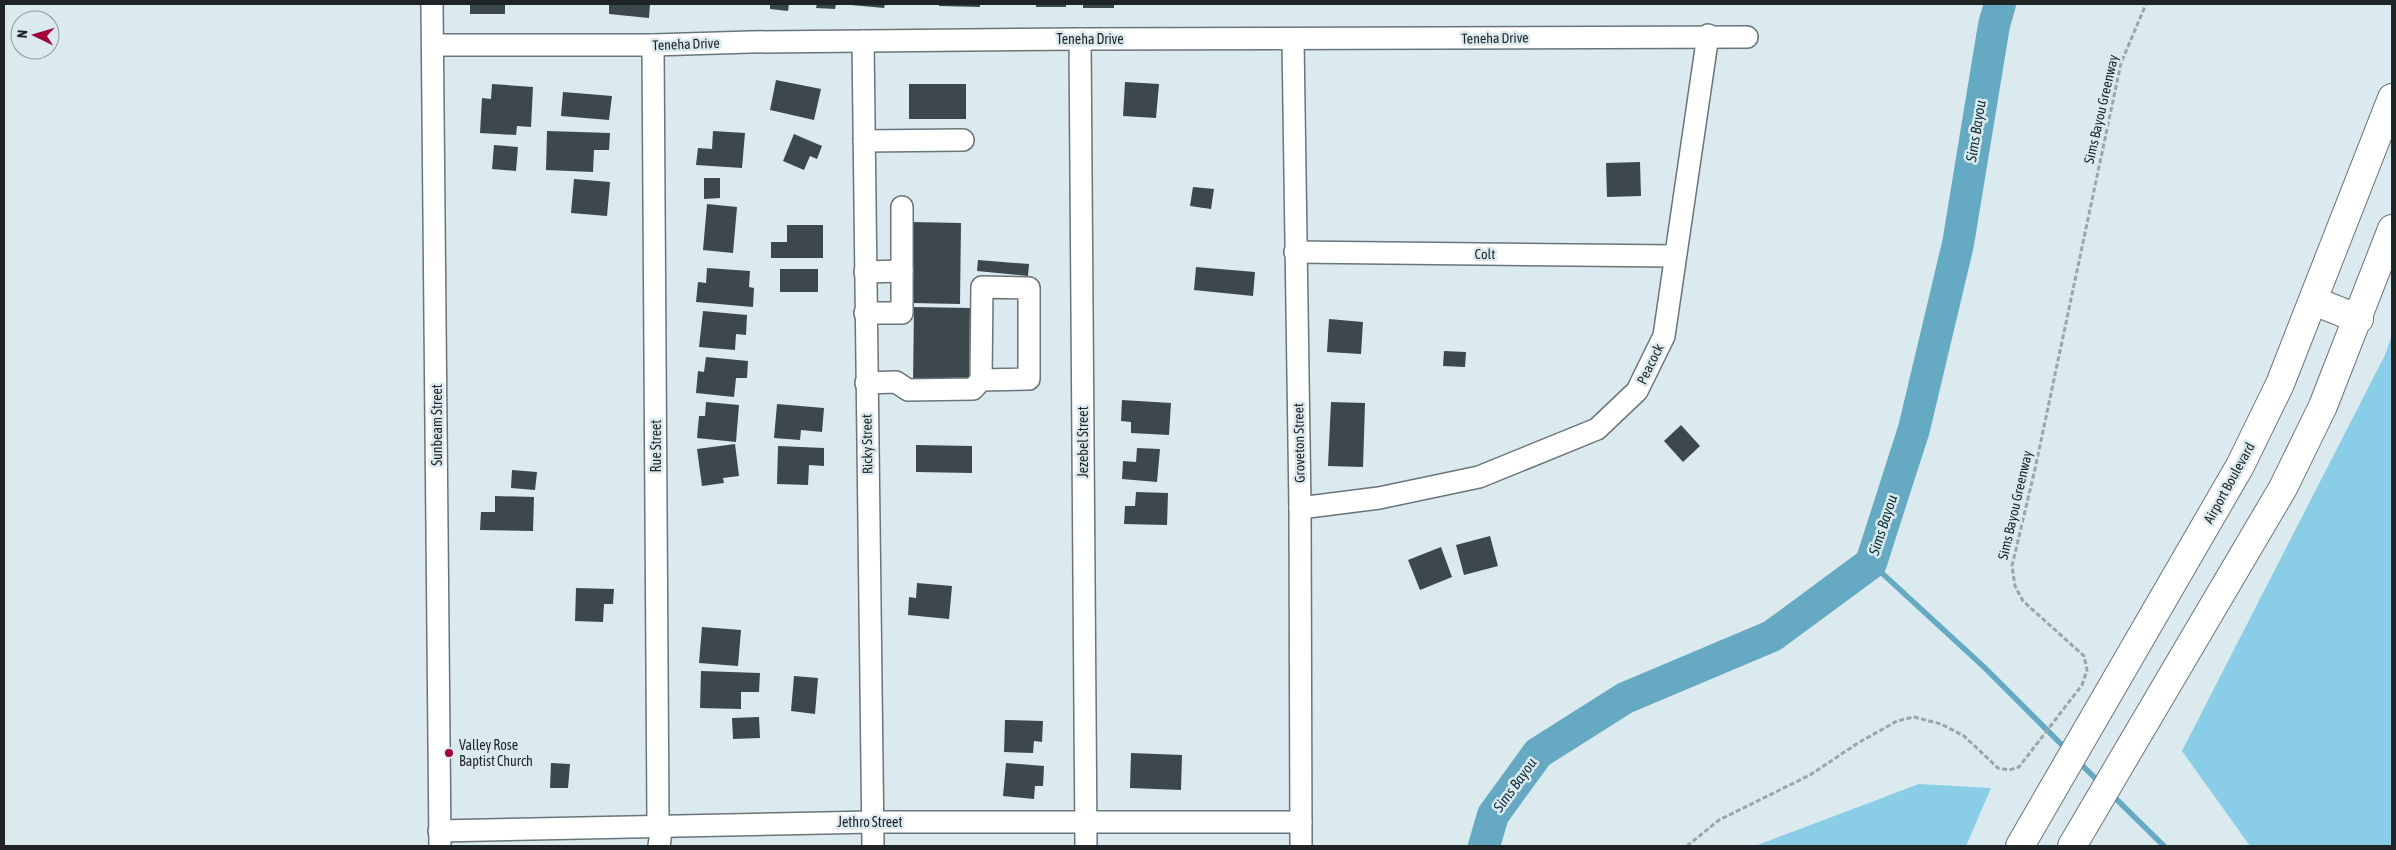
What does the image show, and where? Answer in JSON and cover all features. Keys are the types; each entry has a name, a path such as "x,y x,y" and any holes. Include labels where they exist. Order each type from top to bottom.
{"main road":[{"name":"Airport Boulevard","path":"2020,846 2240,466 2280,384 2392,98"},
{"path":"2077,839 2282,488 2323,406 2359,319 2392,229"},
{"path":"2314,301 2359,319"}],"street":[{"name":"Sunbeam Street","path":"432,4 434,45 440,839"},
{"name":"Peacock","path":"1300,508 1379,498 1479,477 1597,429 1637,391 1664,336 1708,36"},
{"name":"Teneha Drive","path":"434,45 653,45 1080,39 1293,40 1747,37"},
{"name":"Jezebel Street","path":"1080,39 1086,846"},
{"name":"Groveton Street","path":"1293,40 1300,508 1301,846"},
{"name":"Ricky Street","path":"863,41 873,846"},
{"name":"Rue Street","path":"653,45 658,820 662,825 659,846"},
{"path":"864,141 963,140"},
{"path":"865,313 902,313 902,207"},
{"name":"Colt","path":"1295,252 1675,256"},
{"path":"865,272 902,271"},
{"path":"866,383 896,382 908,390 973,389 981,380 982,287 1029,288 1029,378 981,380"},
{"name":"Jethro Street","path":"440,839 662,825 872,822 1301,822"}],"path":[{"name":"Sims Bayou Greenway","path":"1687,846 1719,820 1810,775 1858,743 1897,721 1914,717 1941,724 1964,736 1998,768 2009,770 2019,767 2078,691 2087,670 2084,656 2023,600 2014,586 2012,566 2035,469 2121,64 2146,4"}],"shaded area":[{"path":"2392,335 2392,846 2250,846 2182,751 2385,355"},
{"path":"1919,784 1991,788 1966,846 1755,846"}],"building":[{"path":"470,4 505,4 505,14 470,14"},
{"path":"609,4 650,4 649,18 609,14"},
{"path":"770,4 789,4 788,11 770,9"},
{"path":"817,4 836,4 835,9 816,8"},
{"path":"840,4 885,4 884,8"},
{"path":"939,4 980,4 980,7 939,6"},
{"path":"1036,4 1066,4 1066,7 1036,7"},
{"path":"1083,4 1114,4 1114,8 1083,8"},
{"path":"776,80 821,89 814,120 770,110"},
{"path":"1125,82 1159,84 1156,118 1123,116"},
{"path":"492,84 533,87 531,127 517,126 516,135 480,133 482,98 491,99"},
{"path":"909,84 966,84 966,119 909,119"},
{"path":"563,92 612,96 609,120 561,116"},
{"path":"547,131 610,133 609,150 594,150 593,172 546,170"},
{"path":"713,131 745,133 742,168 696,165 698,148 712,149"},
{"path":"794,134 822,146 817,159 810,156 804,170 783,161"},
{"path":"494,145 518,147 516,171 492,169"},
{"path":"1640,162 1641,196 1607,197 1606,163"},
{"path":"704,178 720,178 720,198 704,199"},
{"path":"574,179 610,182 607,216 571,213"},
{"path":"1193,187 1214,189 1211,209 1190,206"},
{"path":"707,204 737,207 733,253 703,250"},
{"path":"912,222 961,223 960,304 911,303"},
{"path":"787,225 823,225 823,258 771,258 771,242 787,242"},
{"path":"978,260 1029,264 1028,276 977,271"},
{"path":"1196,267 1255,272 1253,296 1194,290"},
{"path":"707,268 750,271 749,287 754,288 753,307 696,302 698,282 706,283"},
{"path":"780,269 818,269 818,292 780,292"},
{"path":"914,307 970,308 969,384 913,384"},
{"path":"703,311 747,315 746,335 736,334 735,350 699,347"},
{"path":"1329,319 1363,322 1361,354 1327,352"},
{"path":"1444,351 1466,352 1465,367 1443,366"},
{"path":"706,357 748,361 747,378 736,378 734,397 696,393 698,371 704,372"},
{"path":"1122,400 1171,403 1169,435 1131,433 1131,422 1121,421"},
{"path":"706,402 739,405 736,442 697,438 699,416 705,416"},
{"path":"1331,402 1365,403 1363,467 1328,466"},
{"path":"777,404 824,408 822,432 801,430 800,440 774,438"},
{"path":"1681,425 1700,446 1683,462 1664,441"},
{"path":"735,444 739,476 723,478 724,483 702,486 697,449"},
{"path":"916,445 972,446 972,473 916,472"},
{"path":"778,446 824,448 824,466 809,465 808,485 777,484"},
{"path":"1137,448 1160,449 1157,482 1122,479 1123,461 1136,462"},
{"path":"512,470 537,472 535,490 511,488"},
{"path":"1136,492 1168,493 1167,525 1124,524 1125,506 1135,506"},
{"path":"495,496 534,497 533,531 480,530 481,512 495,512"},
{"path":"1490,536 1498,566 1464,575 1456,545"},
{"path":"1441,547 1452,577 1420,590 1408,560"},
{"path":"917,583 952,586 949,619 908,615 909,597 916,598"},
{"path":"576,588 614,589 613,604 604,604 603,622 575,621"},
{"path":"702,627 741,630 738,666 699,663"},
{"path":"701,671 760,673 759,692 741,692 741,709 700,708"},
{"path":"794,676 818,678 815,714 791,711"},
{"path":"759,717 760,738 733,739 732,718"},
{"path":"1005,720 1043,721 1042,742 1034,741 1033,753 1004,752"},
{"path":"1131,753 1182,755 1181,790 1130,788"},
{"path":"551,763 570,764 568,788 550,788"},
{"path":"1006,763 1044,766 1043,786 1035,786 1034,799 1003,796"}],"waterway":[{"name":"Sims Bayou","path":"1484,846 1493,815 1538,753 1625,698 1772,636 1871,563 1914,429 1958,244 1994,25 2000,4"},
{"path":"1871,563 1984,667 2067,750"},
{"path":"2078,761 2100,783"},
{"path":"2110,793 2164,846"}],"place":[{"name":"Valley Rose Baptist Church","path":"449,753"}]}
